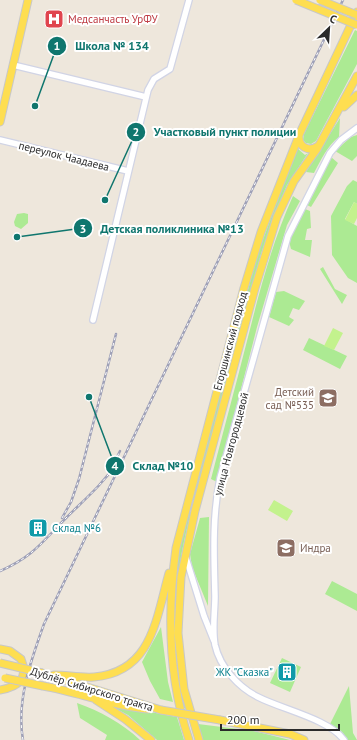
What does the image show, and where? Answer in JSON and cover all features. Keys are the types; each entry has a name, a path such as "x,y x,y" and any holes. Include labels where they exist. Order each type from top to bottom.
{"main road":[{"path":"0,122 2,102 13,65 28,0"},
{"path":"296,0 357,25"},
{"path":"320,0 357,14"},
{"name":"Егоршинский подход","path":"189,740 176,688 170,626 172,584 176,548 250,268 266,217 300,133 357,14"},
{"name":"Егоршинский подход","path":"199,740 184,689 180,660 178,613 185,551 242,334 277,216 294,181 330,127 357,76"},
{"path":"330,127 346,105 357,95"},
{"path":"300,133 300,142 305,148 314,148 320,143"},
{"path":"54,675 95,677 126,668 136,659 151,636 176,548"},
{"path":"0,648 15,654 20,659 23,672 22,678 17,685 12,688 0,690"},
{"name":"Дублёр Сибирского тракта","path":"0,663 54,675 161,710"},
{"name":"Дублёр Сибирского тракта","path":"2,678 132,707 161,710 220,720 290,734 304,740"},
{"name":"Дублёр Сибирского тракта","path":"91,697 117,714 151,740"}],"street":[{"path":"93,320 146,97 152,81 170,69 189,0"},
{"path":"13,65 146,97"},
{"name":"улица Новгородцевой","path":"344,740 339,734 325,725 267,702 241,686 225,668 215,645 214,518 218,487 283,250 291,227 330,153 341,140 357,128"},
{"name":"переулок Чаадаева","path":"0,140 128,171"},
{"path":"185,551 188,567 215,645"},
{"path":"204,616 209,620 214,616"}],"green space":[{"path":"355,30 357,31 357,64 316,141 311,144 306,143 303,140 304,134"},
{"path":"340,118 339,137 328,149 314,173 306,172"},
{"path":"357,135 357,156 352,161 335,151 351,137"},
{"path":"297,148 305,155 308,153 287,185 261,254 194,500 191,500 258,253"},
{"path":"331,157 338,163 311,207 307,205"},
{"path":"353,180 357,182 357,204 354,202 345,219 357,226 357,283 348,278 332,255 331,216 347,186"},
{"path":"293,196 300,201 287,225 257,327 217,482 211,479 256,307 268,262"},
{"path":"354,202 357,204 357,218 354,224 345,220"},
{"path":"305,209 310,211 311,228 307,229 305,240 312,240 310,257 291,249 289,241"},
{"path":"17,214 28,214 28,223 21,229 15,226 14,222"},
{"path":"323,267 335,289 347,295 342,304 320,269"},
{"path":"284,291 305,301 299,310 293,308 289,317 294,320 289,326 269,317 276,292"},
{"path":"333,328 343,333 334,350 324,346"},
{"path":"309,338 347,356 340,369 303,350"},
{"path":"274,500 293,511 287,521 268,510"},
{"path":"188,511 191,512 180,565 175,606 179,664 186,708 183,708 175,658 173,610 178,561"},
{"path":"209,517 208,606 192,567 190,554 200,518"},
{"path":"332,581 357,594 357,611 325,594"},
{"path":"161,627 168,682 173,702 160,699 142,662"},
{"path":"282,658 301,667 290,692 270,683"},
{"path":"349,686 353,733 357,740 348,740 341,731 330,724"},
{"path":"77,703 110,718 126,728 140,740 105,740 107,735 80,718"},
{"path":"107,704 177,717 184,740 157,740 128,715"},
{"path":"198,724 254,731 290,740 203,740"}],"tram line":[{"path":"304,0 357,22"}],"railway":[{"path":"23,740 21,725 23,696 34,652 44,624 343,0"},
{"path":"62,518 71,502 79,479 116,334"},
{"path":"112,467 120,451"},
{"path":"0,571 21,560 37,548 99,486 116,464"}],"place":[{"name":"Медсанчасть УрФУ","path":"54,19"},
{"name":"Школа № 134","path":"35,106"},
{"name":"Участковый пункт полиции","path":"105,200"},
{"name":"Детская поликлиника №13","path":"17,237"},
{"name":"Склад №10","path":"89,397"},
{"name":"Детский сад №535","path":"328,398"},
{"name":"Склад №6","path":"38,528"},
{"name":"Индра","path":"286,548"},
{"name":"ЖК \"Сказка\"","path":"287,672"}]}
